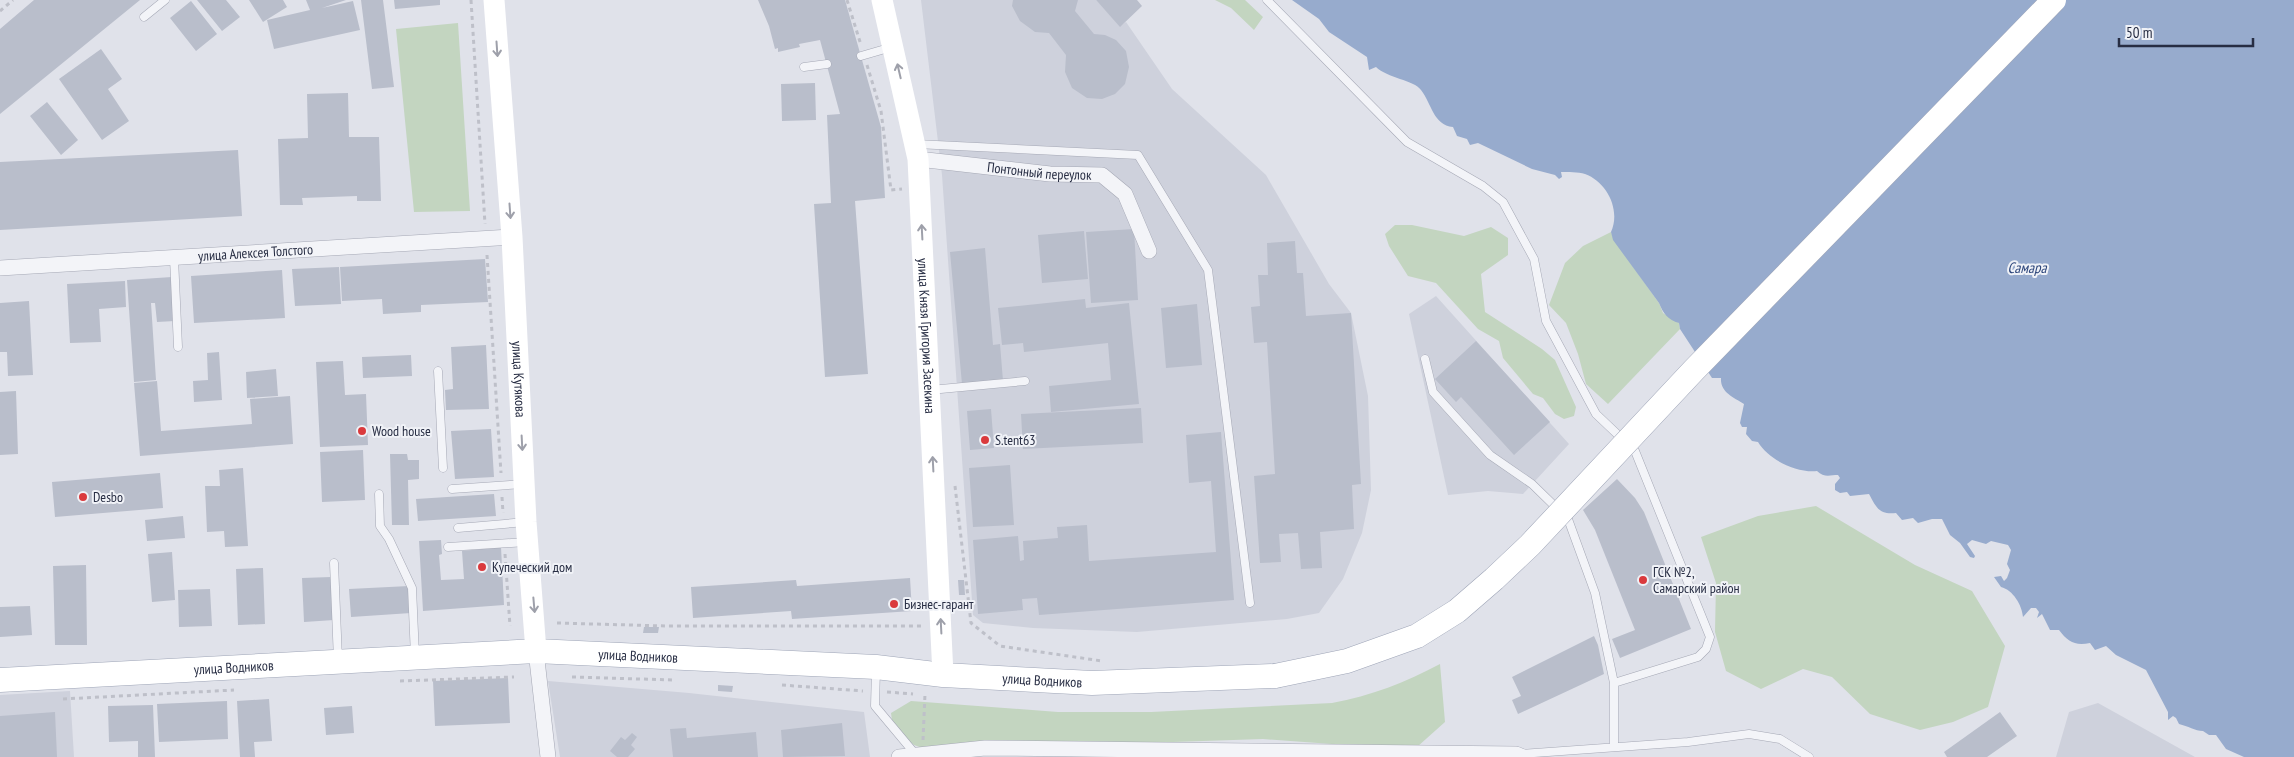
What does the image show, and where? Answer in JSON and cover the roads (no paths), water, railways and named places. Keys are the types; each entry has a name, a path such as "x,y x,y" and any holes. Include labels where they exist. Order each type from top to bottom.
{"main road":[{"name":"улица Кутякова","path":"494,0 512,237 524,484 536,651"},
{"name":"улица Князя Григория Засекина","path":"882,0 917,151 944,675"},
{"name":"улица Водников","path":"0,680 536,651 876,667 944,675 1092,683 1274,676 1347,661 1417,636 1457,612 1487,586 1530,545 1693,372 2054,0"}],"street":[{"name":"Понтонный переулок","path":"917,151 1050,174 1102,175 1125,194 1149,250"},
{"name":"улица Алексея Толстого","path":"0,268 512,237"},
{"name":"улица Кутякова","path":"536,651 548,757"},
{"path":"900,757 918,753 985,748 1248,754 1358,754 1409,751 1519,756"}],"lane":[{"path":"144,17 165,0"},
{"path":"1267,0 1406,142 1483,186 1502,202 1534,259 1546,321 1596,414 1635,451 1710,637 1706,649 1698,657 1614,682"},
{"path":"862,55 894,47"},
{"path":"804,67 827,64"},
{"path":"917,151 1138,155 1208,270 1250,603"},
{"path":"174,258 178,347"},
{"path":"1425,359 1432,392 1490,455 1532,484 1568,518 1596,593 1614,682 1614,747"},
{"path":"438,371 444,468"},
{"path":"930,390 1025,381"},
{"path":"452,489 524,484"},
{"path":"379,494 380,526 389,539 412,588 415,658"},
{"path":"458,528 504,525 527,532"},
{"path":"448,547 505,544 527,532"},
{"path":"334,563 338,662"},
{"path":"876,667 875,706 918,753"},
{"path":"1519,756 1688,742 1749,734 1780,739 1809,757"}],"water":[{"name":"Самара","path":"1292,0 2294,0 2294,757 2244,757 2226,749 2216,735 2209,735 2203,731 2179,724 2173,716 2168,720 2168,712 2146,670 2116,655 2106,646 2095,650 2090,643 2080,644 2072,642 2059,630 2050,630 2042,614 2037,618 2039,612 2036,608 2031,608 2023,617 2016,599 2009,591 2001,587 1994,577 2001,576 2004,581 2007,578 2010,570 2007,564 2011,550 2008,545 1991,541 1986,544 1972,540 1967,544 1975,556 1974,558 1970,557 1960,543 1950,535 1942,519 1932,519 1918,523 1913,518 1902,520 1896,513 1886,513 1879,509 1869,494 1850,496 1847,492 1840,493 1835,490 1835,484 1840,478 1838,475 1825,475 1817,471 1800,470 1776,460 1758,442 1752,441 1746,434 1747,427 1742,427 1740,423 1744,404 1725,391 1721,378 1712,378 1680,329 1679,323 1664,313 1659,303 1613,240 1611,232 1614,224 1613,206 1606,190 1600,183 1585,174 1576,172 1561,172 1562,177 1559,179 1555,175 1532,169 1478,143 1470,145 1467,139 1457,136 1453,127 1446,125 1437,118 1418,87 1387,74 1376,67 1369,70 1367,57 1329,32 1319,19"}],"place":[{"name":"Wood house","path":"362,431"},
{"name":"S.tent63","path":"985,440"},
{"name":"Desbo","path":"83,497"},
{"name":"Купеческий дом","path":"482,567"},
{"name":"ГСК №2, Самарский район","path":"1643,580"},
{"name":"Бизнес-гарант","path":"894,604"}]}
